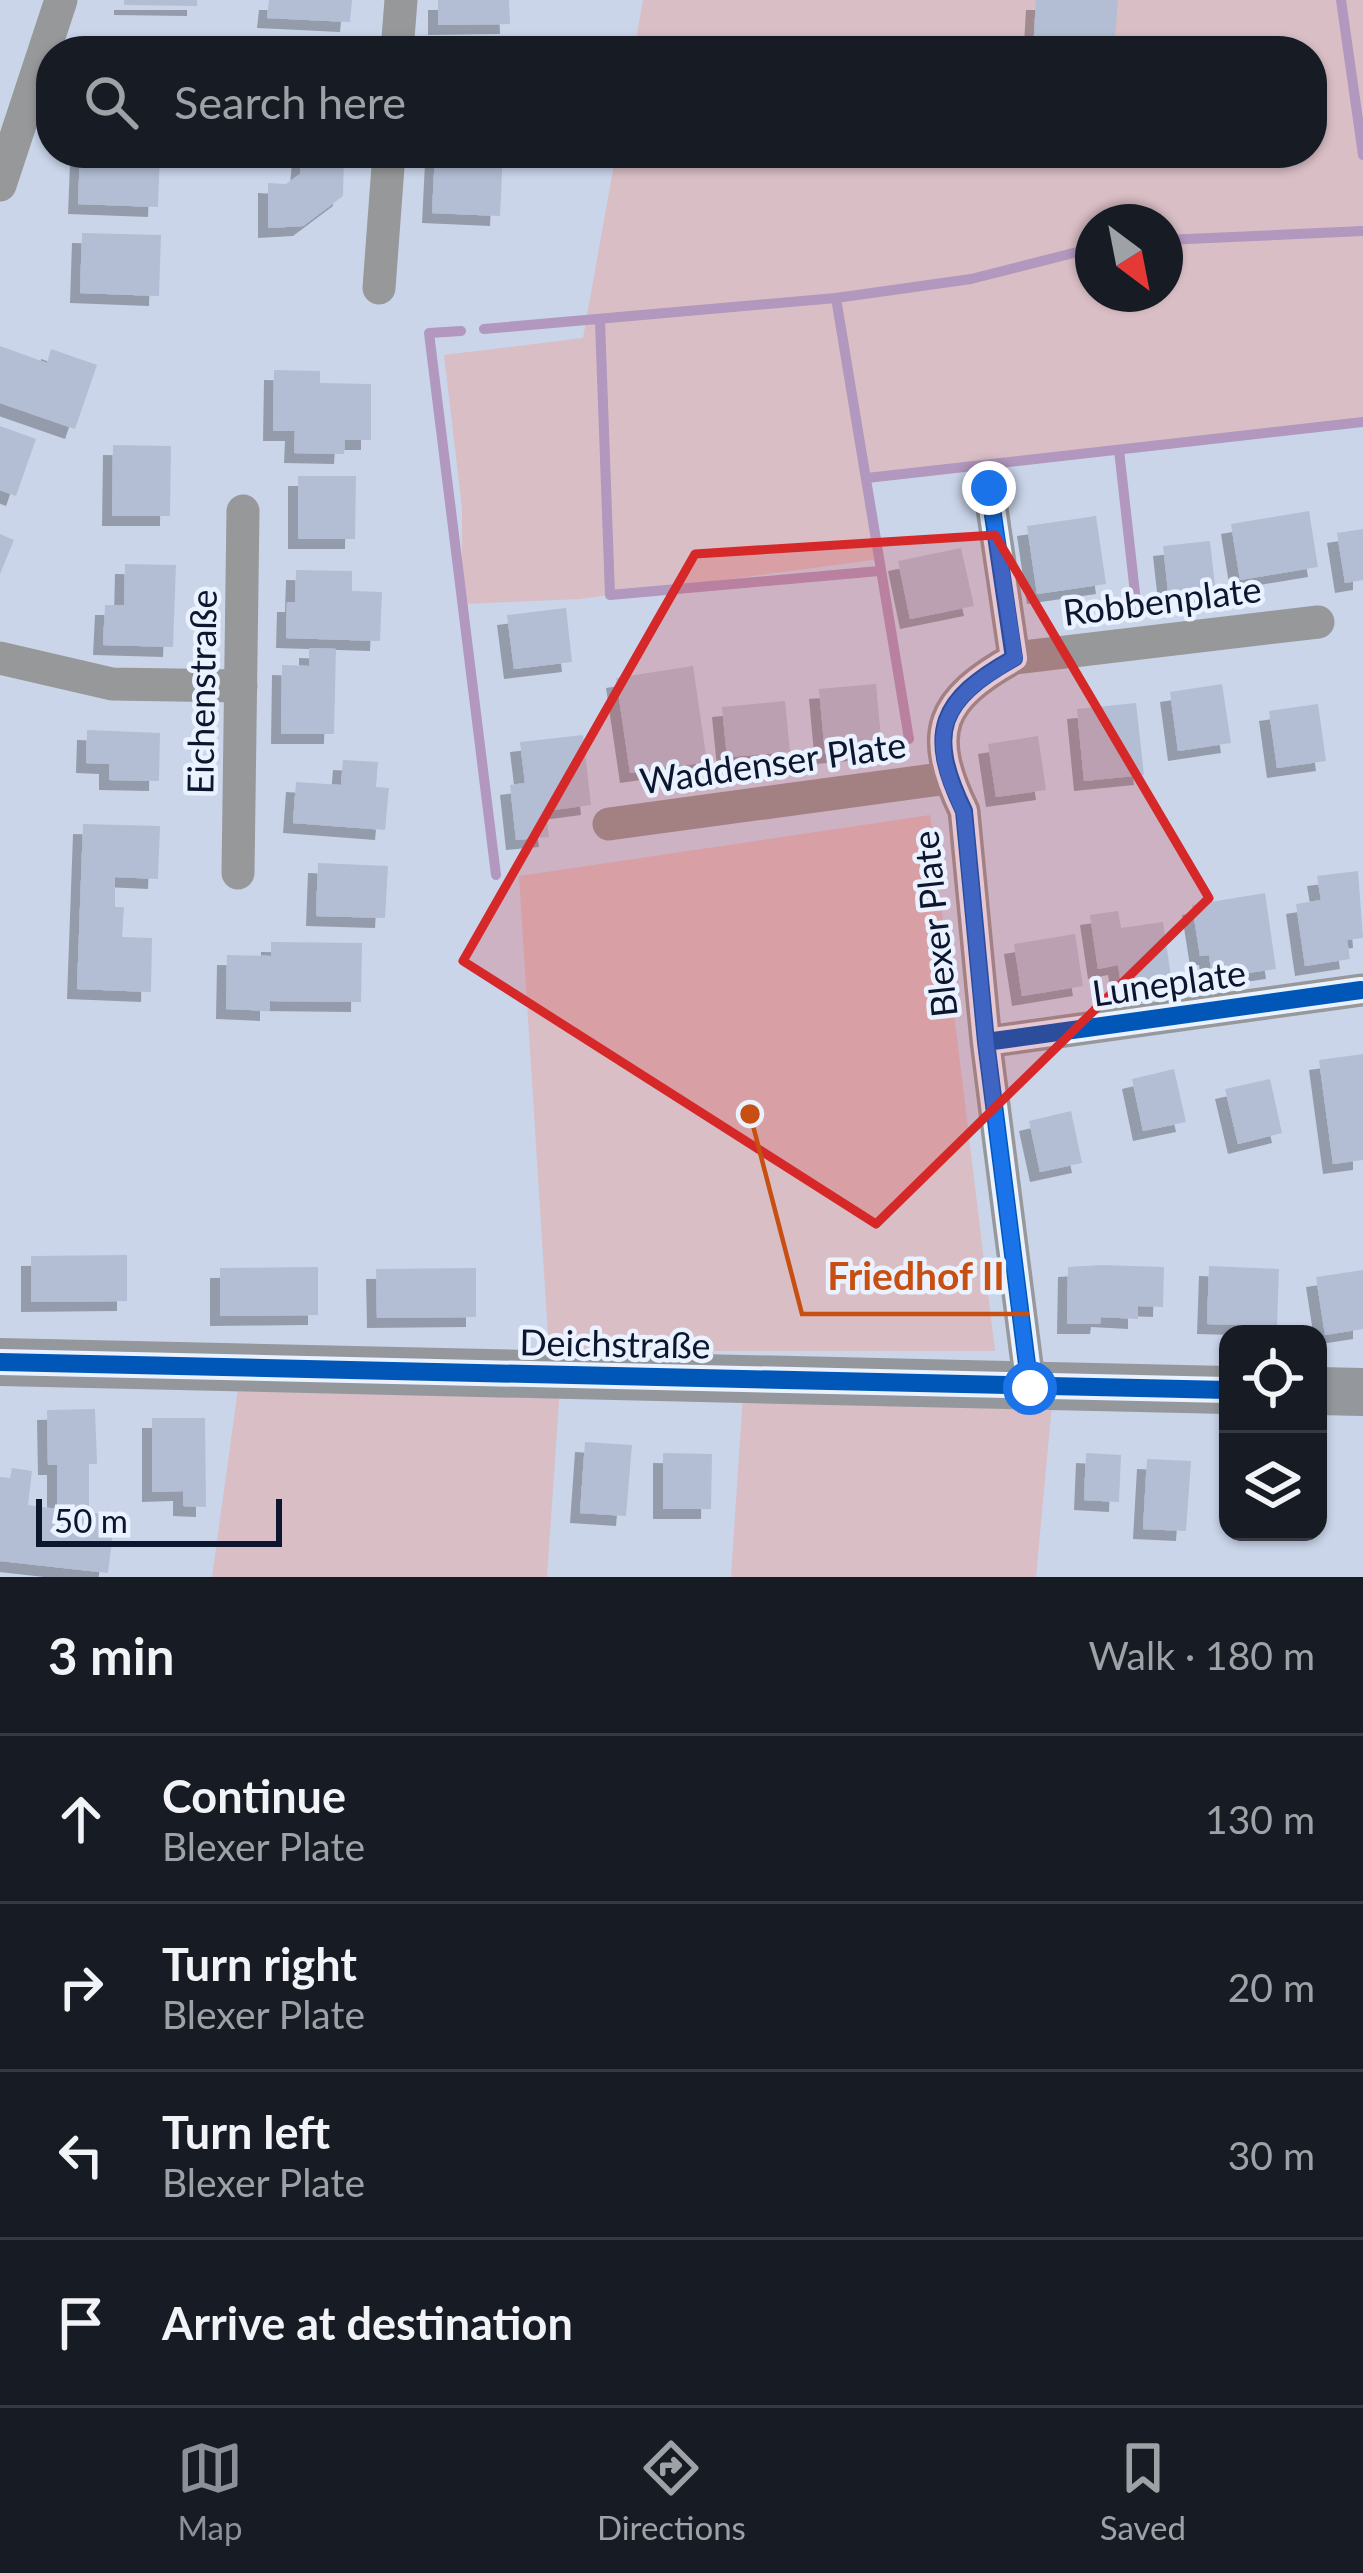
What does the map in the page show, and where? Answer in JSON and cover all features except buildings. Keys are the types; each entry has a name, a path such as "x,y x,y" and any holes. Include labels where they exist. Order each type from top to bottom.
{"street":[{"path":"49,36 61,0"},
{"path":"398,36 401,0"},
{"path":"0,185 36,76"},
{"path":"379,287 388,168"},
{"path":"989,488 1015,658"},
{"name":"Eichenstraße","path":"238,873 243,511"},
{"name":"Robbenplate","path":"1015,658 1318,622"},
{"path":"0,658 112,684 241,686"},
{"name":"Blexer Plate","path":"1015,658 980,677 947,712 942,744 948,778 964,812 986,1042 1030,1388"},
{"name":"Waddenser Plate","path":"609,824 948,778"},
{"name":"Luneplate","path":"986,1042 1361,990"},
{"name":"Deichstraße","path":"0,1362 1219,1390"},
{"path":"1327,1391 1363,1392"}],"highlighted area":[{"path":"995,535 1209,898 876,1224 463,961 695,554"}],"shaded area":[{"path":"643,0 1363,0 1363,422 868,478 880,559 580,599 462,604 462,508 444,355 583,338 613,168 1327,168 1327,36 637,36"},
{"path":"930,815 995,1351 549,1351 519,876"},
{"path":"239,1382 560,1387 547,1577 212,1577"},
{"path":"743,1394 1052,1404 1036,1577 731,1577"}],"waterway":[{"path":"1341,0 1363,155"},
{"path":"1183,239 1363,231"},
{"path":"484,329 836,298 971,279 1075,253"},
{"path":"836,298 909,739"},
{"path":"600,322 610,595 879,571"},
{"path":"461,331 429,333 496,875"},
{"path":"867,478 1363,422"},
{"path":"1119,450 1137,611"}],"cycle path":[{"path":"989,488 1014,658 955,704 943,739 945,760 964,811 986,1042 1030,1388"},
{"path":"986,1042 1361,990"},
{"path":"0,1362 1219,1390"}],"place":[{"name":"Friedhof II","path":"750,1114"}],"route":[{"path":"989,488 1015,658 980,677 947,712 942,744 948,778 964,812 986,1042 1030,1388"}]}
